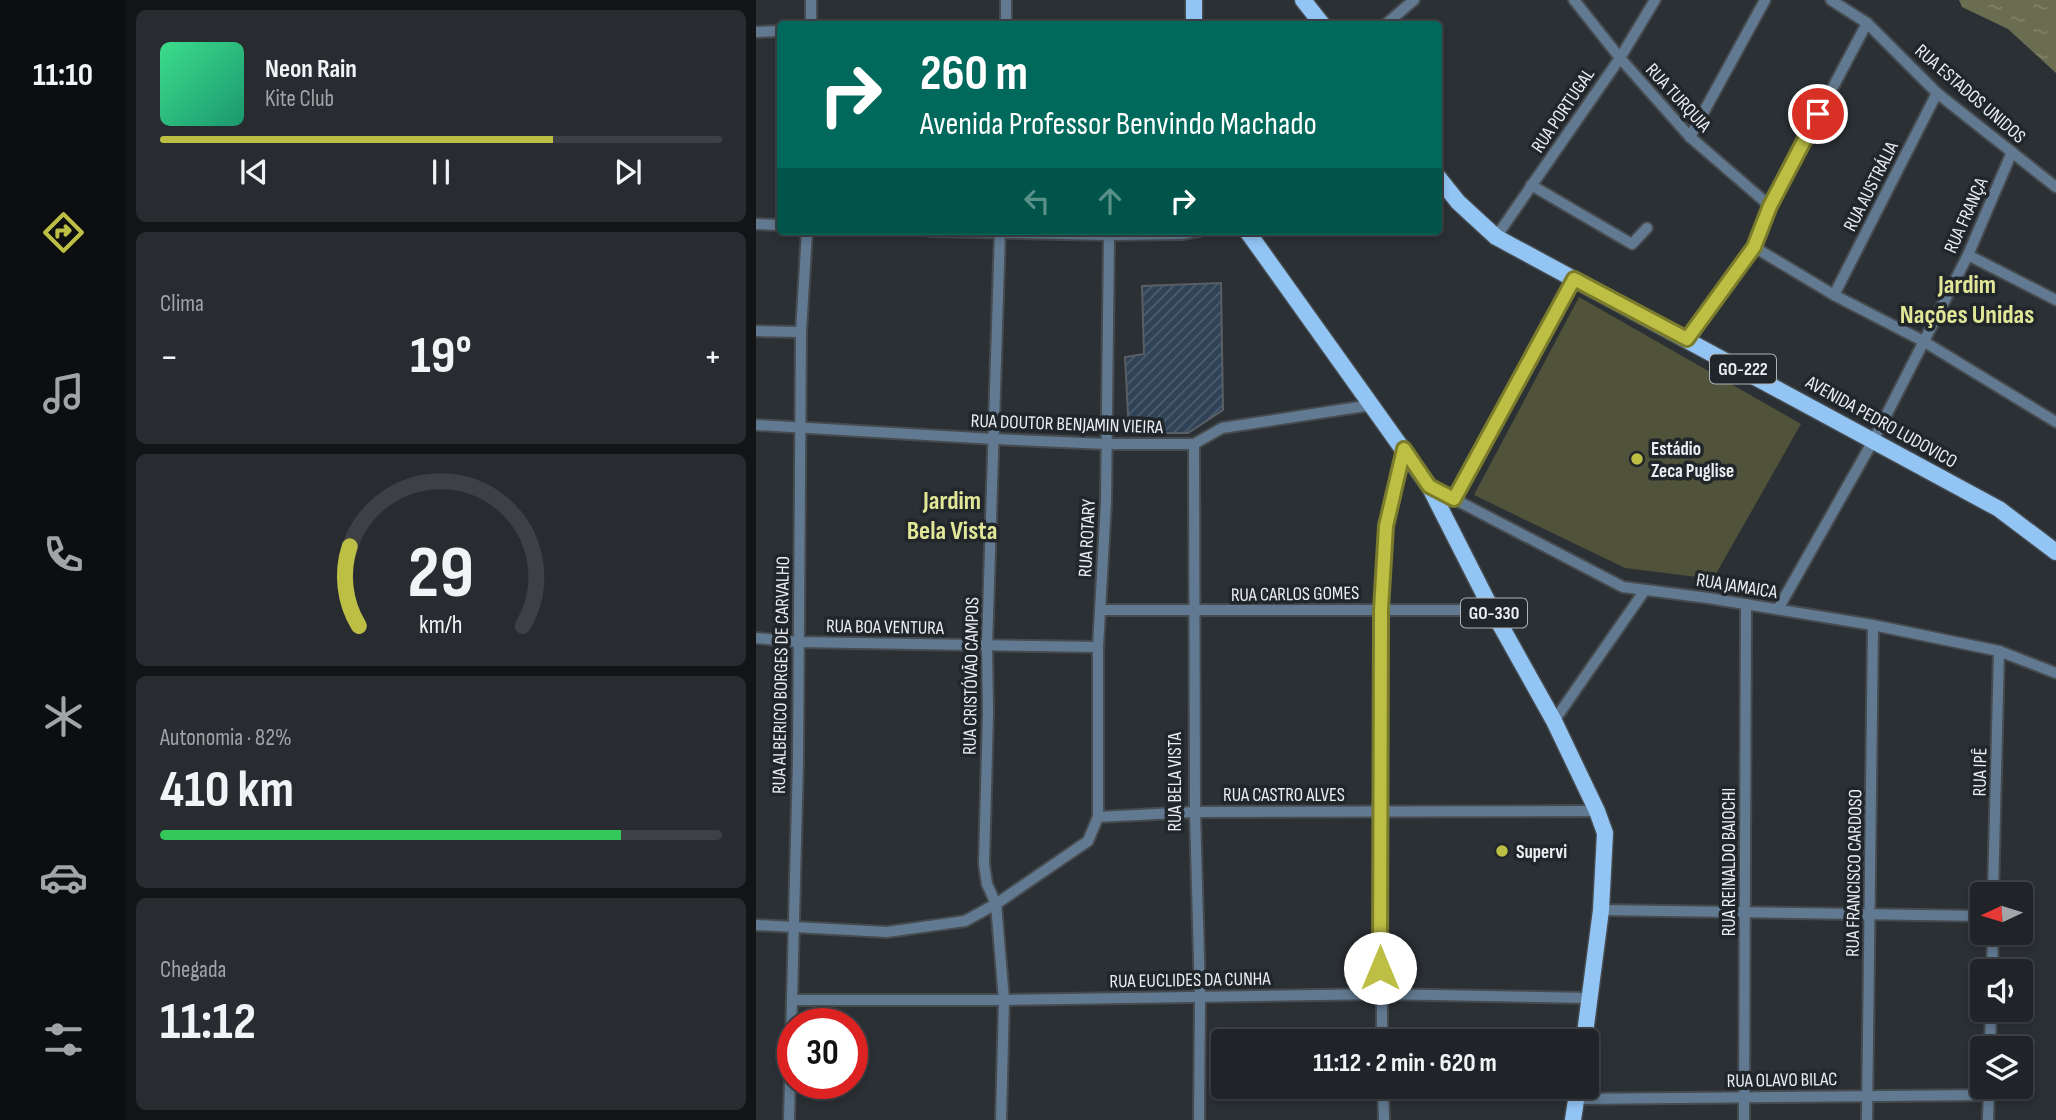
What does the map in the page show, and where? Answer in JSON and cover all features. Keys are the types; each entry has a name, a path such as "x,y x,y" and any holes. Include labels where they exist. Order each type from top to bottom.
{"main road":[{"path":"1194,0 1194,21"},
{"path":"1303,0 1320,21"},
{"name":"AVENIDA PEDRO LUDOVICO","path":"1442,182 1458,202 1496,237 1999,509 2056,552"},
{"name":"GO-330","path":"1250,235 1429,486 1492,610 1554,721 1597,811 1605,832 1601,910 1585,1029"},
{"path":"1573,1120 1576,1099"}],"street":[{"path":"811,0 811,21"},
{"path":"1006,0 1006,21"},
{"path":"1390,21 1414,0"},
{"name":"RUA TURQUIA","path":"1574,0 1620,58 1690,137 1770,206"},
{"name":"RUA PORTUGAL","path":"1496,237 1620,58 1655,0"},
{"path":"1690,137 1765,0"},
{"name":"RUA ESTADOS UNIDOS","path":"1831,0 1867,23 1937,93 2056,187"},
{"path":"1687,339 1754,247 1770,206 1867,23"},
{"path":"756,32 777,31"},
{"name":"RUA AUSTRÁLIA","path":"1834,295 1937,93"},
{"name":"RUA FRANÇA","path":"1873,441 1968,255 2012,152"},
{"path":"1531,186 1632,244 1647,228"},
{"path":"756,224 777,225"},
{"name":"RUA ALBERICO BORGES DE CARVALHO","path":"789,1120 798,760 801,332 807,235"},
{"name":"RUA CRISTÓVÃO CAMPOS","path":"1000,235 987,646 984,864 987,884 996,904 1004,1000 1001,1120"},
{"name":"RUA ROTARY","path":"996,904 1088,841 1098,817 1098,647 1106,502 1109,235"},
{"path":"1754,247 1834,295 1923,341 2056,422"},
{"path":"1968,255 2055,297"},
{"path":"1454,499 1574,279"},
{"path":"756,331 801,332"},
{"name":"RUA DOUTOR BENJAMIN VIEIRA","path":"756,425 1107,444 1194,444 1222,428 1371,405"},
{"path":"1778,610 1873,441"},
{"name":"RUA BELA VISTA","path":"1194,444 1199,1120"},
{"path":"1382,1029 1381,609 1386,526 1404,449"},
{"name":"RUA JAMAICA","path":"1429,486 1623,587 1873,625 1999,651 2056,673"},
{"path":"1554,721 1645,590"},
{"name":"RUA REINALDO BAIOCHI","path":"1744,1120 1746,604"},
{"name":"RUA CARLOS GOMES","path":"1100,610 1492,610"},
{"name":"RUA FRANCISCO CARDOSO","path":"1867,1120 1873,625"},
{"name":"RUA BOA VENTURA","path":"756,638 797,642 1098,647"},
{"name":"RUA IPÊ","path":"1993,882 1999,651"},
{"name":"RUA CASTRO ALVES","path":"1098,817 1195,812 1597,811"},
{"path":"756,925 887,932 965,921 996,904"},
{"path":"1601,910 1970,916"},
{"name":"RUA EUCLIDES DA CUNHA","path":"792,1000 1004,1000 1381,994 1589,998"},
{"name":"RUA OLAVO BILAC","path":"1599,1094 1744,1097 1970,1092"},
{"path":"1383,1099 1384,1120"},
{"path":"1988,1120 1989,1099"}],"shaded area":[{"name":"Estádio Zeca Puglise","path":"1579,297 1801,424 1713,579 1625,568 1474,495"}],"water":[{"path":"1959,0 2056,0 2056,73 2008,29 1962,7"}],"building":[{"path":"1221,283 1223,410 1188,433 1129,433 1125,357 1144,354 1142,286"}],"place":[{"name":"Estádio Zeca Puglise","path":"1637,459"},
{"name":"Supervi","path":"1502,851"}],"district":[{"name":"Jardim Nações Unidas","path":"1967,299"},
{"name":"Jardim Bela Vista","path":"952,515"}],"route":[{"path":"1380,968 1381,609 1386,526 1404,449 1429,486 1454,499 1574,279 1687,339 1754,247 1770,206 1818,114"}]}
